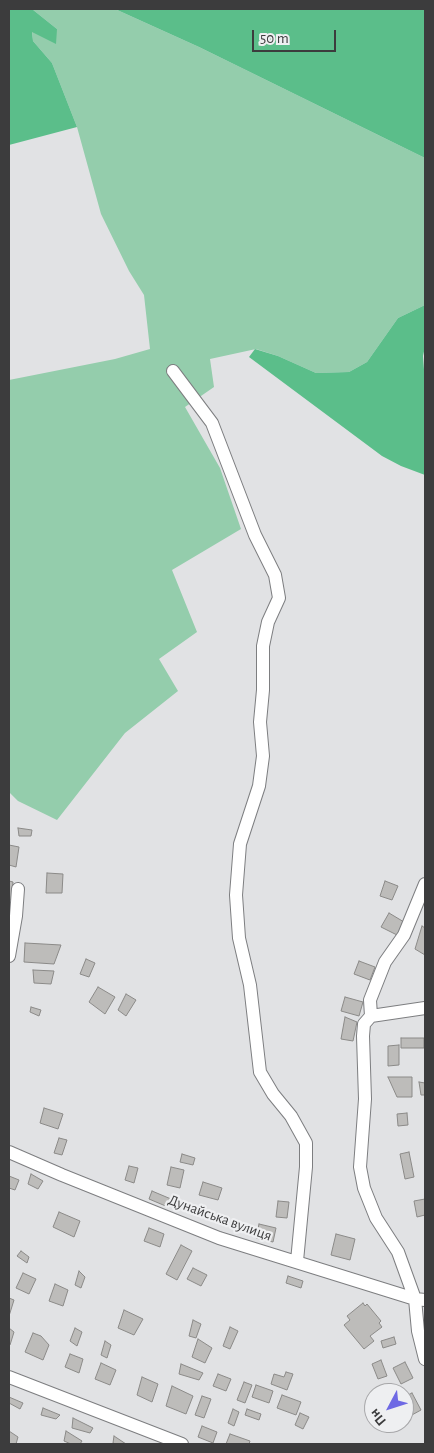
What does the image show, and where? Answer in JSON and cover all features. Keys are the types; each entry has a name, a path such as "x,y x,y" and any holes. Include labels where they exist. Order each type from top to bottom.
{"street":[{"path":"173,371 212,423 255,534 275,575 279,598 268,622 263,646 263,690 260,722 263,756 259,786 240,844 236,895 240,938 250,985 260,1072 273,1094 291,1116 306,1143 306,1167 297,1262"},
{"path":"371,1016 370,1000 385,962 404,935 425,884"},
{"path":"9,956 16,916 18,889"},
{"path":"425,1008 371,1016 364,1024 362,1036 365,1098 360,1167 364,1188 376,1218 398,1252 420,1300 418,1331 425,1359"},
{"name":"Дунайська вулиця","path":"9,1152 219,1238 420,1300"},
{"path":"9,1377 182,1444"}],"green space":[{"path":"9,9 32,9 57,29 56,44 32,32 33,41 52,63 77,127 9,145"},
{"path":"32,9 115,9 199,47 425,158 425,305 398,318 367,362 349,372 316,373 278,356 256,349 210,359 214,387 185,407 220,468 241,529 172,570 197,632 159,659 178,691 125,733 57,820 18,801 9,792 9,380 115,359 150,349 144,295 129,271 101,214 77,127 52,63 33,41 32,31 57,29"},
{"path":"115,9 425,9 425,158 199,47"},
{"path":"425,305 425,347 423,356 425,383 425,475 382,456 249,357 255,349 278,356 316,373 349,372 367,362 398,318"}],"building":[{"path":"18,828 32,830 31,836 19,836"},
{"path":"9,845 19,847 16,867 9,865"},
{"path":"47,873 63,874 62,893 46,893"},
{"path":"9,881 13,882 11,900 9,899"},
{"path":"385,881 398,886 392,900 380,896"},
{"path":"389,913 404,922 397,935 381,927"},
{"path":"422,926 425,928 425,955 415,949"},
{"path":"25,943 61,945 54,964 24,962"},
{"path":"86,959 95,963 89,977 80,974"},
{"path":"359,961 375,967 370,980 354,974"},
{"path":"33,970 54,971 51,984 34,983"},
{"path":"98,987 115,997 105,1014 89,1002"},
{"path":"126,994 136,1000 126,1016 118,1010"},
{"path":"345,997 363,1002 359,1016 341,1011"},
{"path":"31,1007 41,1010 39,1016 30,1012"},
{"path":"345,1017 357,1022 353,1041 341,1039"},
{"path":"401,1038 424,1038 424,1048 401,1048"},
{"path":"399,1045 399,1065 388,1066 388,1046"},
{"path":"388,1077 412,1077 412,1097 397,1097"},
{"path":"419,1082 425,1083 425,1095 421,1095"},
{"path":"44,1108 63,1114 58,1129 40,1123"},
{"path":"407,1113 408,1125 398,1126 397,1114"},
{"path":"59,1138 67,1140 62,1155 54,1153"},
{"path":"409,1152 414,1177 405,1179 400,1154"},
{"path":"182,1154 195,1158 193,1165 180,1162"},
{"path":"129,1166 138,1168 134,1183 125,1180"},
{"path":"171,1167 184,1170 180,1188 167,1185"},
{"path":"31,1174 43,1181 38,1189 28,1184"},
{"path":"9,1176 19,1180 15,1190 9,1188"},
{"path":"203,1182 222,1188 218,1200 199,1195"},
{"path":"152,1191 171,1199 168,1207 149,1199"},
{"path":"425,1199 425,1215 417,1217 414,1201"},
{"path":"278,1201 289,1202 287,1218 276,1217"},
{"path":"59,1212 80,1221 74,1237 53,1227"},
{"path":"259,1224 276,1228 273,1242 256,1238"},
{"path":"149,1228 164,1234 160,1247 144,1241"},
{"path":"336,1234 355,1239 350,1260 331,1255"},
{"path":"181,1245 192,1251 177,1280 166,1274"},
{"path":"21,1251 29,1257 27,1263 17,1256"},
{"path":"193,1268 207,1275 201,1286 187,1279"},
{"path":"79,1271 85,1277 81,1288 75,1285"},
{"path":"23,1273 36,1279 29,1294 16,1288"},
{"path":"288,1276 303,1281 301,1288 286,1283"},
{"path":"55,1284 68,1290 63,1306 49,1301"},
{"path":"9,1298 14,1300 9,1316"},
{"path":"363,1303 365,1306 367,1304 381,1321 379,1323 382,1327 370,1336 374,1341 364,1349 344,1325 350,1320 347,1316"},
{"path":"124,1310 143,1319 134,1335 118,1328"},
{"path":"193,1320 201,1324 196,1338 189,1336"},
{"path":"230,1327 238,1331 230,1349 223,1346"},
{"path":"9,1328 14,1332 10,1345 9,1345"},
{"path":"75,1328 82,1332 77,1346 70,1341"},
{"path":"33,1333 41,1336 49,1345 43,1360 25,1352"},
{"path":"394,1337 396,1344 383,1348 381,1341"},
{"path":"198,1339 212,1348 205,1363 192,1357"},
{"path":"105,1341 111,1345 107,1358 101,1355"},
{"path":"70,1354 83,1359 79,1373 65,1367"},
{"path":"381,1360 387,1376 378,1379 372,1364"},
{"path":"405,1362 413,1378 400,1383 393,1368"},
{"path":"101,1363 116,1370 110,1385 95,1379"},
{"path":"181,1364 203,1373 199,1380 179,1374"},
{"path":"286,1372 293,1374 287,1390 271,1384 274,1374 284,1377"},
{"path":"218,1374 231,1379 226,1391 213,1386"},
{"path":"142,1377 158,1384 152,1402 137,1395"},
{"path":"244,1382 252,1385 245,1403 237,1400"},
{"path":"256,1385 273,1391 269,1403 252,1397"},
{"path":"172,1386 193,1396 186,1414 166,1406"},
{"path":"282,1395 301,1402 296,1415 277,1408"},
{"path":"202,1396 211,1399 204,1418 195,1415"},
{"path":"9,1397 23,1403 20,1409 9,1403"},
{"path":"414,1397 421,1410 414,1414"},
{"path":"43,1408 60,1415 56,1419 41,1415"},
{"path":"233,1409 239,1412 234,1426 228,1423"},
{"path":"247,1409 261,1414 259,1420 245,1415"},
{"path":"300,1413 309,1417 303,1429 295,1425"},
{"path":"73,1418 93,1428 90,1433 72,1428"},
{"path":"202,1426 217,1432 213,1443 198,1437"},
{"path":"9,1431 18,1437 16,1444 9,1444"},
{"path":"66,1431 82,1441 80,1444 71,1444 64,1441"},
{"path":"230,1434 250,1441 249,1444 226,1444"},
{"path":"114,1436 126,1444 113,1443"}]}
